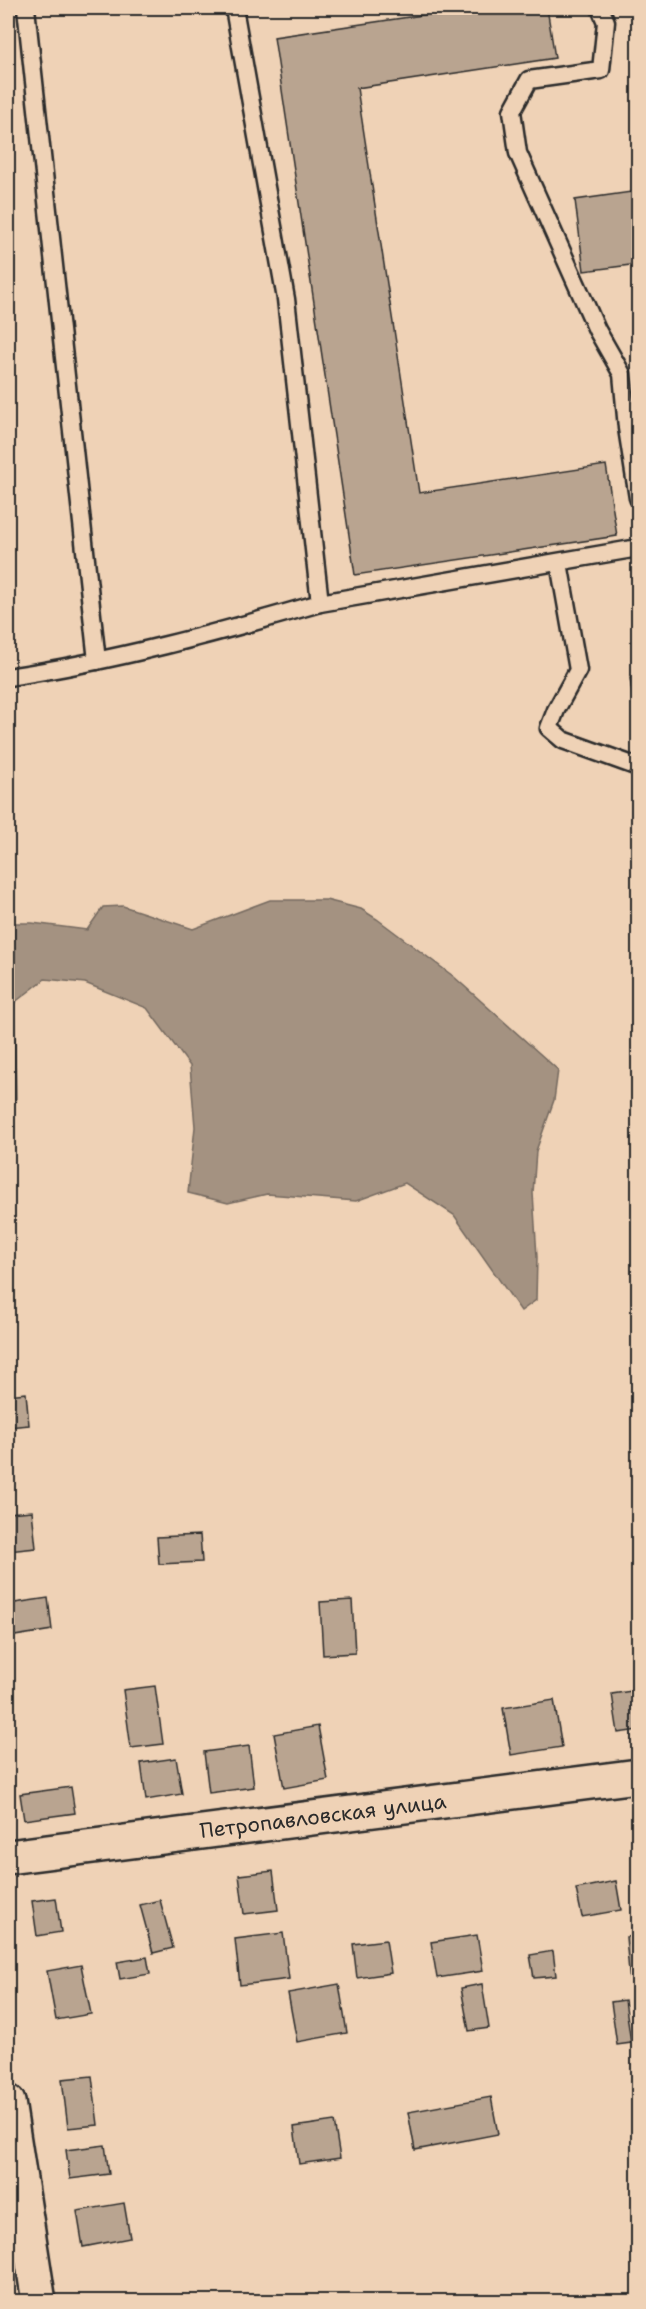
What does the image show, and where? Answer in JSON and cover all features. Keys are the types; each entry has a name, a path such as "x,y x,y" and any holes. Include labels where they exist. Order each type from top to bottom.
{"street":[{"name":"Петропавловская улица","path":"8,1857 639,1776"},
{"path":"8,2102 39,2301"}],"lane":[{"path":"26,8 97,661"},
{"path":"234,8 286,299 320,603"},
{"path":"600,8 606,22 602,70 529,80 512,111 519,153 597,330 622,374 627,428 639,498"},
{"path":"8,677 97,661 216,634 320,603 639,548"},
{"path":"559,563 578,670 549,728 564,740 639,767"}],"shaded area":[{"path":"270,900 326,900 361,909 453,976 558,1070 554,1100 536,1151 533,1193 537,1257 536,1300 521,1311 454,1215 405,1183 356,1201 267,1194 228,1203 188,1193 195,1127 190,1066 147,1008 85,983 45,979 14,1003 16,1100 8,1115 8,923 32,923 87,930 103,907 123,906 193,929"}],"building":[{"path":"470,8 547,8 555,58 357,88 419,493 606,465 617,536 355,575 274,37"},
{"path":"638,191 638,264 584,271 575,200"},
{"path":"638,677 638,740 630,678"},
{"path":"26,1393 29,1425 8,1427 8,1395"},
{"path":"32,1511 36,1548 8,1551 8,1513"},
{"path":"200,1535 202,1562 159,1564 157,1537"},
{"path":"48,1598 52,1630 8,1637 8,1604"},
{"path":"352,1600 355,1653 323,1655 320,1602"},
{"path":"155,1686 163,1744 131,1748 123,1690"},
{"path":"638,1690 638,1730 618,1733 612,1694"},
{"path":"554,1700 562,1747 511,1755 503,1708"},
{"path":"318,1726 328,1780 284,1788 274,1734"},
{"path":"249,1746 254,1787 209,1793 204,1752"},
{"path":"176,1758 182,1794 146,1800 141,1763"},
{"path":"71,1787 75,1813 24,1820 20,1794"},
{"path":"273,1871 278,1910 244,1914 239,1875"},
{"path":"616,1881 621,1910 582,1917 576,1889"},
{"path":"56,1898 61,1932 37,1936 32,1901"},
{"path":"160,1900 173,1948 153,1953 140,1905"},
{"path":"283,1933 289,1979 240,1985 235,1939"},
{"path":"477,1935 483,1971 437,1978 431,1942"},
{"path":"638,1936 638,1983 630,1984 626,1937"},
{"path":"386,1940 391,1973 357,1978 353,1944"},
{"path":"553,1951 556,1976 534,1978 530,1955"},
{"path":"147,1957 150,1974 120,1979 117,1962"},
{"path":"81,1965 91,2014 56,2020 47,1971"},
{"path":"339,1984 347,2033 297,2042 288,1993"},
{"path":"482,1984 489,2028 469,2031 461,1988"},
{"path":"625,2000 631,2043 617,2045 611,2002"},
{"path":"92,2076 98,2125 68,2128 62,2079"},
{"path":"491,2097 498,2134 415,2150 408,2112"},
{"path":"334,2121 340,2158 299,2164 294,2127"},
{"path":"105,2145 109,2174 70,2179 66,2150"},
{"path":"124,2203 130,2238 83,2247 77,2211"}]}
